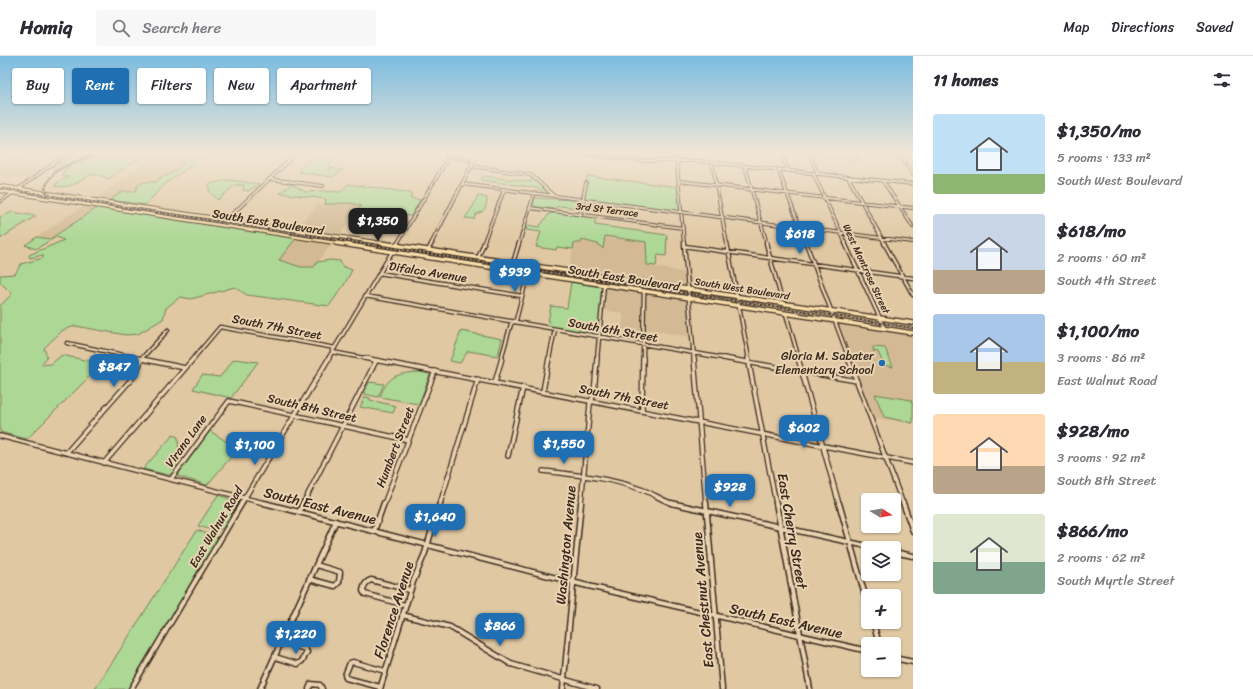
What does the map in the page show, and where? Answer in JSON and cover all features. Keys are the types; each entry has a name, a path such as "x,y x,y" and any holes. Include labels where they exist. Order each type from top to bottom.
{"main road":[{"name":"South West Boulevard","path":"0,186 913,323"},
{"name":"South East Boulevard","path":"0,191 604,285 688,296 786,314 913,333"},
{"path":"362,247 366,241"}],"street":[{"path":"0,202 27,183"},
{"path":"226,220 266,183"},
{"path":"297,183 323,186"},
{"path":"396,246 432,183"},
{"path":"539,183 554,196"},
{"path":"580,215 586,183"},
{"name":"East Chestnut Avenue","path":"679,183 722,689"},
{"path":"694,183 913,208"},
{"path":"750,183 783,304"},
{"path":"783,183 913,531"},
{"name":"West Montrose Street","path":"817,183 885,329"},
{"path":"851,183 913,294"},
{"path":"884,183 913,227"},
{"path":"898,183 913,184"},
{"path":"428,250 462,184 913,242"},
{"name":"East Cherry Street","path":"717,185 810,689"},
{"path":"478,258 504,190"},
{"path":"513,263 534,194"},
{"name":"3rd St Terrace","path":"530,208 683,228"},
{"path":"684,246 913,278"},
{"name":"East Walnut Road","path":"131,689 392,252"},
{"name":"Difalco Avenue","path":"379,273 522,296"},
{"path":"495,382 511,324 516,320 528,273"},
{"name":"Washington Avenue","path":"563,689 590,404 592,400 604,285"},
{"path":"642,410 644,291"},
{"name":"South 6th Street","path":"365,296 857,381"},
{"path":"786,314 863,589"},
{"name":"South 7th Street","path":"185,368 222,326 334,348"},
{"path":"543,391 555,329"},
{"path":"66,453 128,384 136,374 141,359 168,330"},
{"path":"67,343 185,368 104,462"},
{"name":"South 7th Street","path":"332,352 592,400 913,463"},
{"path":"299,512 376,361"},
{"name":"Humbert Street","path":"374,531 435,371"},
{"name":"Florence Avenue","path":"380,688 410,590 428,544 478,379"},
{"path":"508,456 523,387"},
{"name":"South 8th Street","path":"218,414 229,401 408,440"},
{"name":"Virano Lane","path":"171,479 218,414"},
{"name":"South East Avenue","path":"0,436 574,582 861,649"},
{"path":"543,471 583,476 639,489 672,504 706,510 861,545"},
{"path":"260,689 336,521"},
{"path":"901,553 913,556"},
{"path":"309,579 335,586 339,582 340,572 316,565"},
{"path":"405,605 365,594 363,591 364,587 366,582 371,580 410,590"},
{"path":"402,615 450,627 506,661 597,689"},
{"path":"275,657 298,664 302,662 307,652 305,649 282,641"},
{"path":"901,659 913,662"},
{"path":"380,688 346,678 345,675 350,664 353,662 385,671"},
{"path":"309,689 311,684 315,684 320,685 322,689"}],"shaded area":[{"path":"117,183 144,183 137,190 130,192 123,191 110,200 97,197"},
{"path":"89,202 103,204 50,239 37,237"},
{"path":"343,202 363,204 340,234 297,228 317,205"},
{"path":"296,234 335,240 314,267 301,267 279,260 296,238"},
{"path":"604,236 646,242 647,265 687,273 688,277 712,281 713,290 569,268 574,243 582,240 598,244 603,249"},
{"path":"601,280 703,295 689,300 692,337 643,329 643,334 622,330 623,313 602,310 604,286"},
{"name":"Gloria M. Sabater Elementary School","path":"835,321 910,332 913,339 913,424 871,417"}],"green space":[{"path":"58,183 76,183 68,186 56,187 55,185"},
{"path":"143,183 166,183 145,205 110,200 123,191 130,192 137,190 137,186"},
{"path":"249,183 260,184 248,191 243,190 244,185 235,185 218,200 209,191 209,184"},
{"path":"499,183 539,183 551,195 546,194 537,188"},
{"path":"586,183 642,183 680,187 682,213 583,200"},
{"path":"292,184 305,192 341,192 348,184 412,193 410,198 420,200 411,216 401,215 397,219 394,219 355,216 361,206 356,204 325,204 326,199 280,193"},
{"path":"478,196 487,198 485,209 476,214 474,219 465,218 472,208"},
{"path":"535,198 572,200 581,202 579,208 559,206 554,209 537,207 533,204"},
{"path":"103,204 142,210 140,214 296,238 279,260 301,267 314,267 317,262 330,260 340,261 342,266 352,270 344,285 329,306 247,295 235,287 191,299 180,297 166,308 163,319 138,334 126,335 75,326 63,330 44,348 47,357 41,365 51,364 62,355 102,364 27,439 0,432 0,306 12,294 0,282 0,275 15,274 21,264 43,258 43,255 30,258 29,255 64,240 56,237 36,249 25,245 37,237 50,239"},
{"path":"553,211 595,217 595,225 667,235 666,256 658,255 656,266 647,265 646,242 605,236 603,249 598,244 582,240 581,243 574,243 573,249 557,247 556,250 536,247 541,232 526,230 527,225 539,227 550,213 554,213"},
{"path":"12,212 36,216 0,239 0,217"},
{"path":"571,282 602,287 598,335 547,327 551,306 567,308"},
{"path":"461,331 502,339 498,356 468,351 460,363 450,361"},
{"path":"873,347 885,348 893,367 878,363 883,363 878,352 873,351"},
{"path":"234,359 258,362 231,398 193,389 202,375 220,377"},
{"path":"419,372 430,374 419,404 380,397 386,384 394,377 405,373"},
{"path":"369,382 384,384 378,397 364,394"},
{"path":"875,394 911,400 913,405 913,423 884,417"},
{"path":"365,397 370,398 370,400 396,406 393,413 360,407"},
{"path":"210,431 238,449 207,485 177,476"},
{"path":"173,435 178,437 179,459 178,465 173,473 168,475 143,469"},
{"path":"218,495 239,502 223,528 216,531 198,526"},
{"path":"197,530 218,538 128,689 95,689"}],"railway":[{"path":"47,183 45,189 47,193 52,196"},
{"path":"0,188 52,196"},
{"path":"52,196 913,328"}],"place":[{"name":"Gloria M. Sabater Elementary School","path":"882,363"}]}
